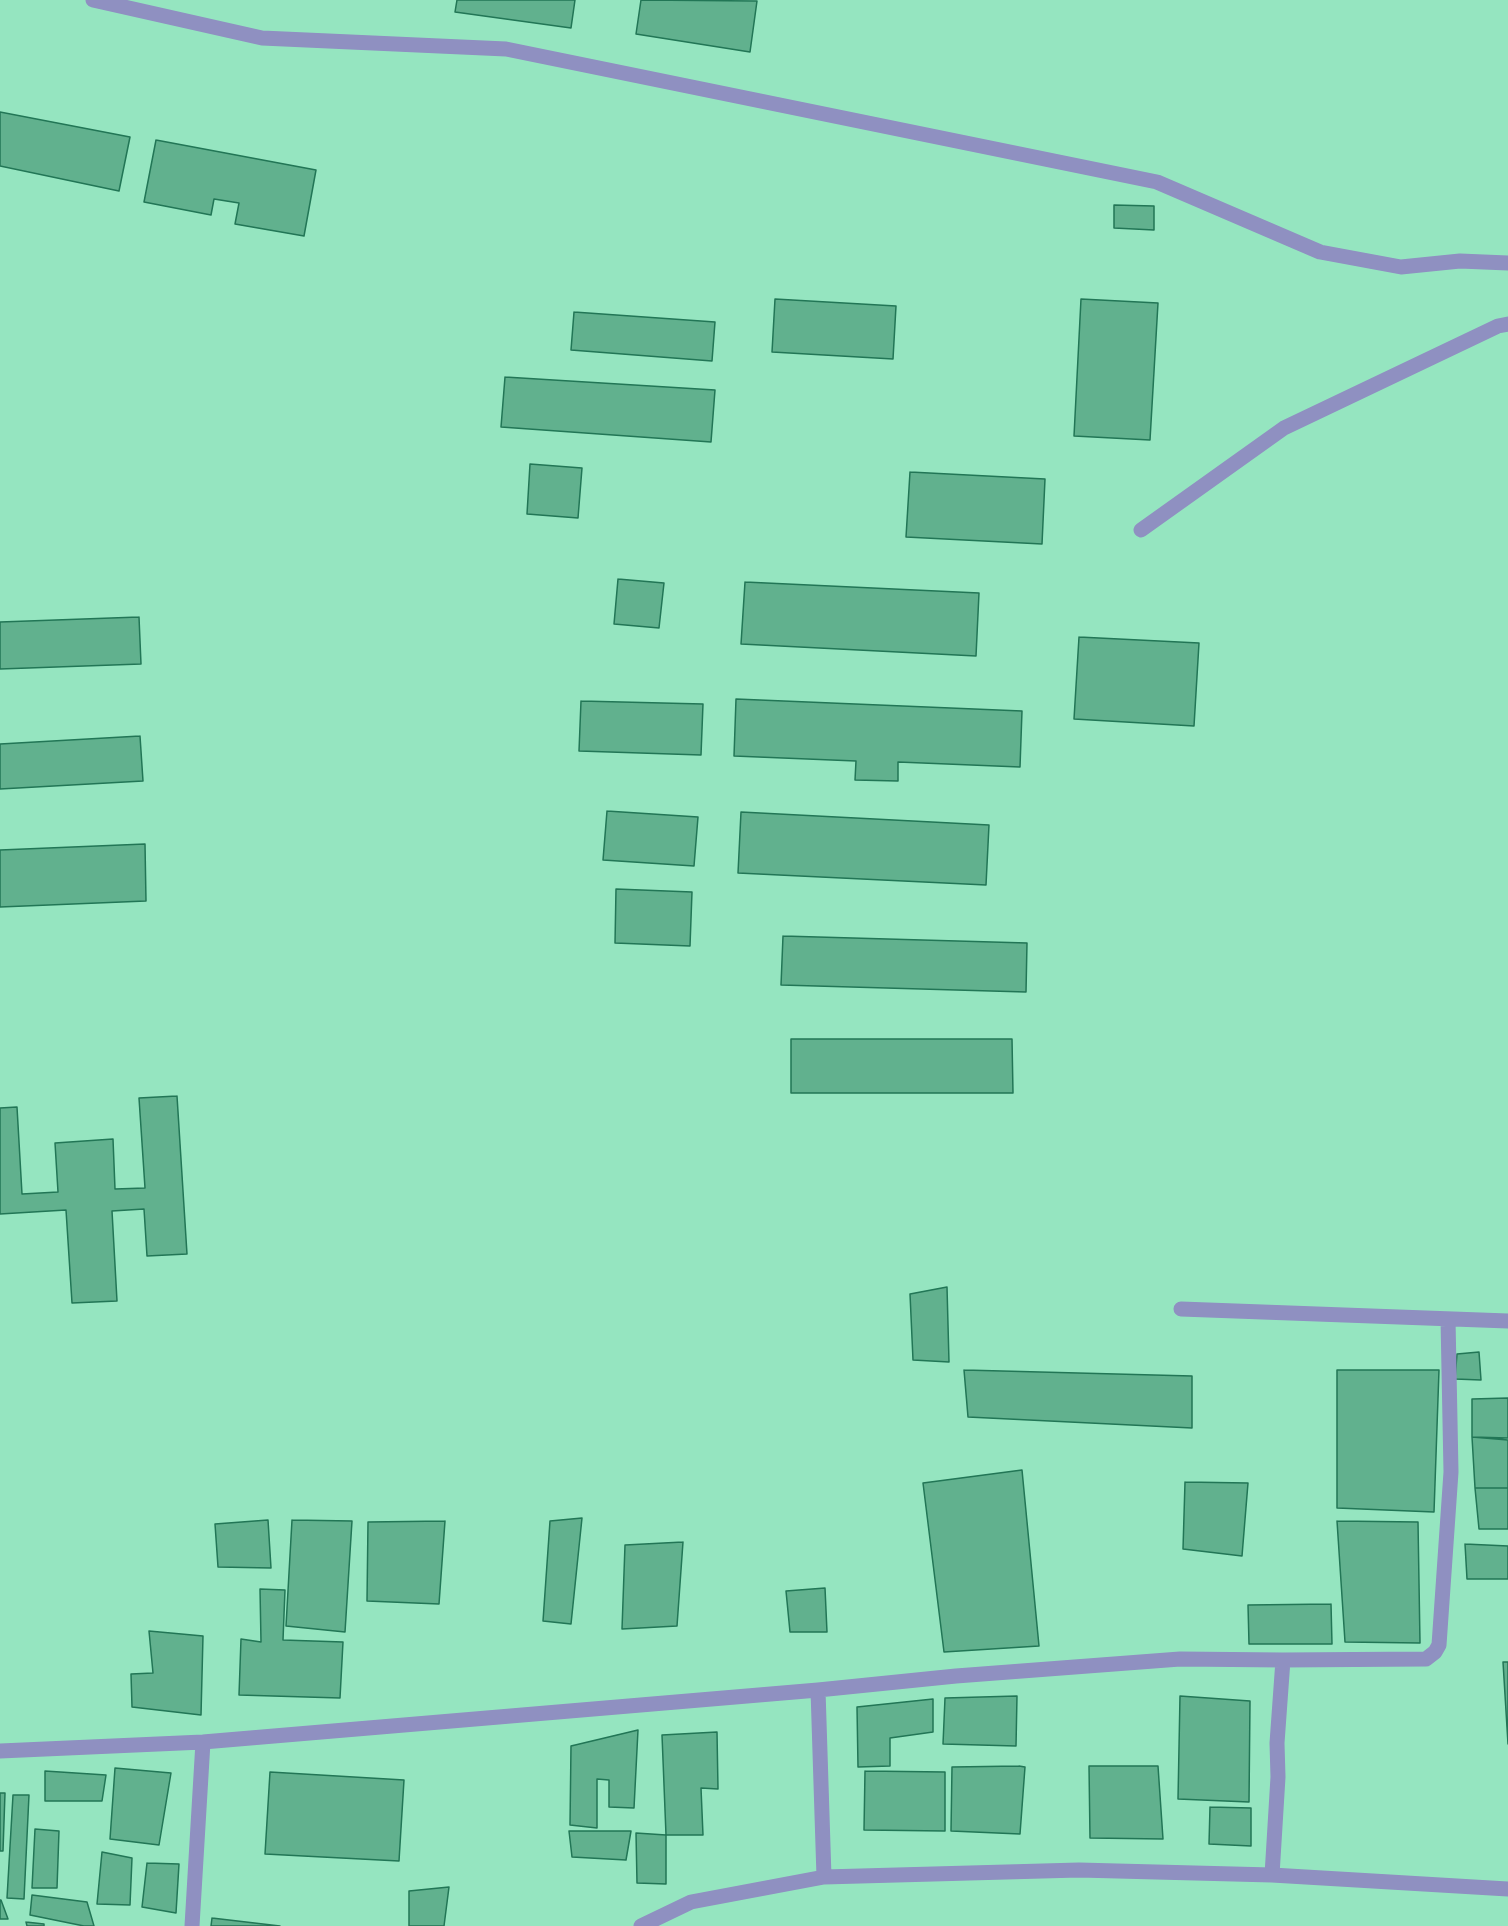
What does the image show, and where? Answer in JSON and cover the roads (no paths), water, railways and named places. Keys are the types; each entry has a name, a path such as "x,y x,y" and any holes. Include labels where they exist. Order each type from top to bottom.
{"street":[{"path":"93,0 262,38 506,49 1157,182 1320,252 1401,267 1460,261 1508,263"},
{"path":"1141,530 1284,428 1498,326 1508,324"},
{"path":"1181,1309 1508,1321"},
{"path":"0,1751 203,1742 818,1690 956,1676 1180,1659 1426,1659 1435,1652 1439,1645 1451,1472 1448,1319"},
{"path":"1272,1875 1283,1660"},
{"path":"818,1690 824,1877"},
{"path":"192,1926 203,1742"},
{"path":"641,1926 691,1902 824,1877 1079,1870 1272,1875 1508,1889"}]}
